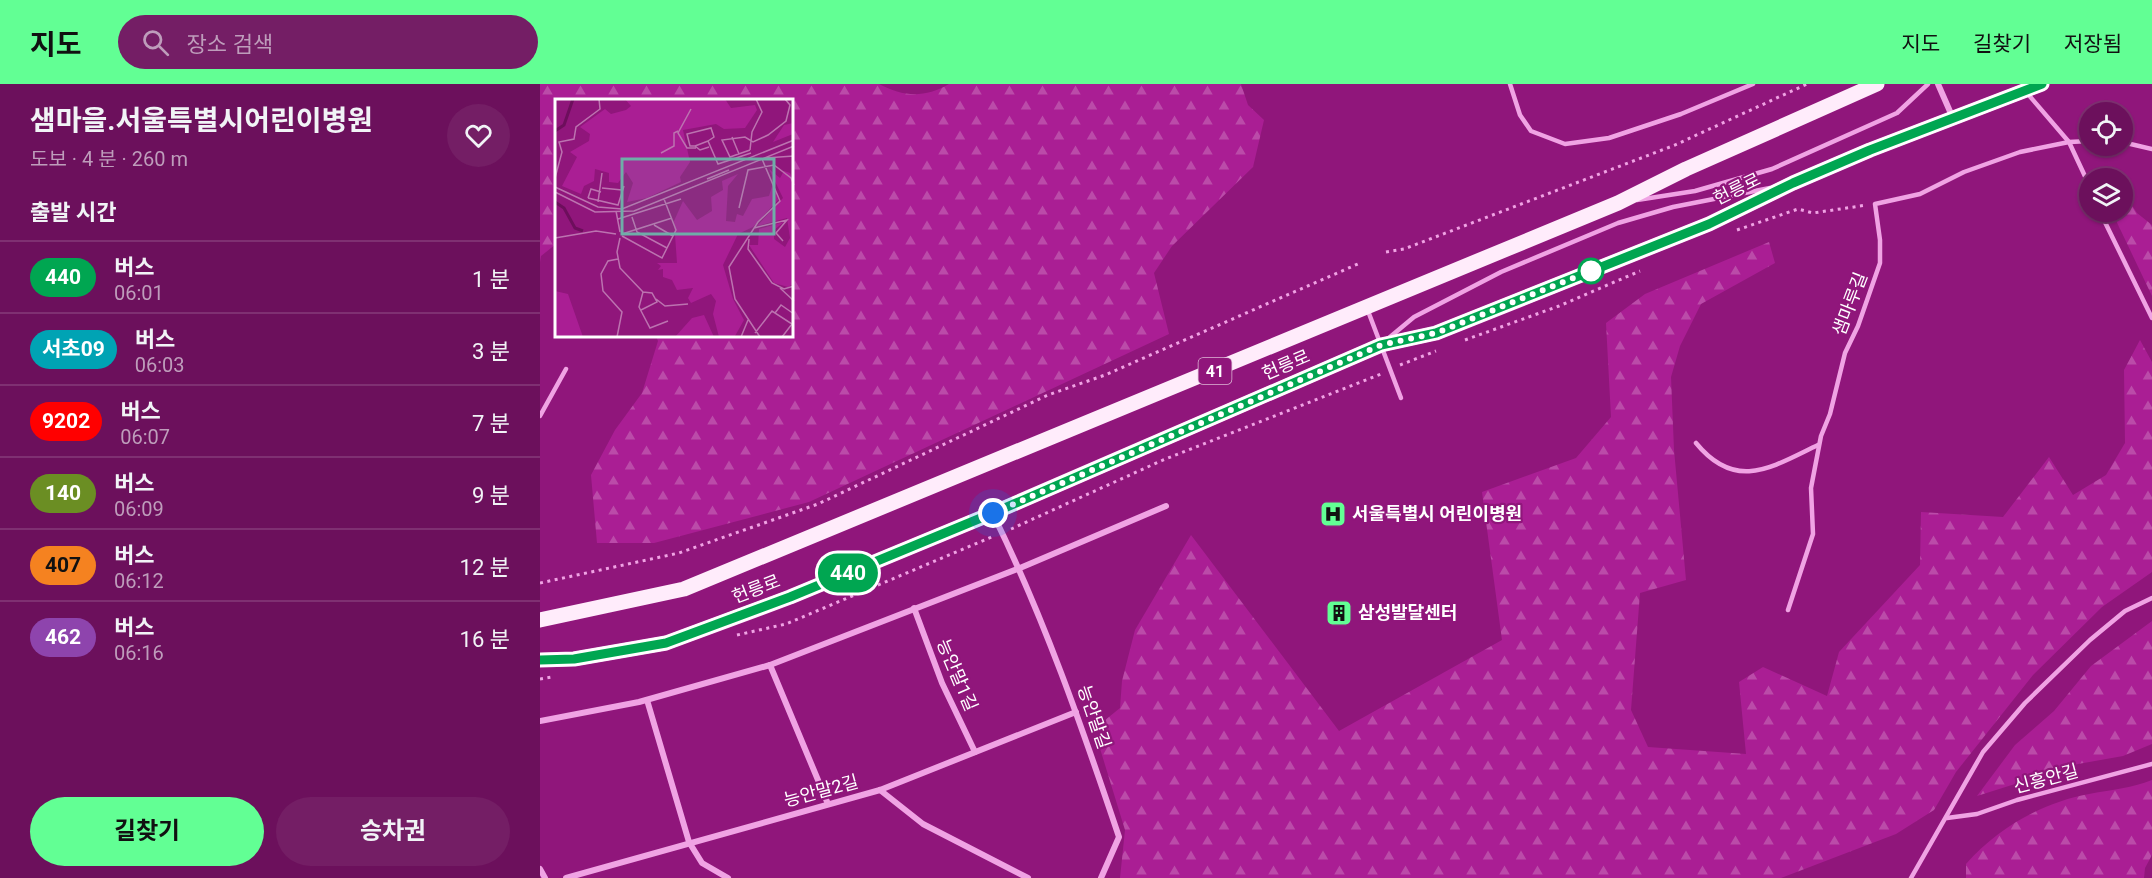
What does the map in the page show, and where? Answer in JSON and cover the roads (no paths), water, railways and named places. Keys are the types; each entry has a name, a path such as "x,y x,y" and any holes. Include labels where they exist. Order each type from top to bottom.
{"main road":[{"name":"헌릉로","path":"540,620 684,589 1618,203 1686,169 1877,84"},
{"name":"헌릉로","path":"540,660 574,659 666,643 790,597 993,513 1381,345 1436,333 1709,224 1793,183 1953,117 2042,84"}],"street":[{"path":"1938,84 1953,117"},
{"path":"540,721 647,700 770,664 1020,568 1166,506"},
{"name":"능안말길","path":"993,513 1020,568 1076,712 1119,837 1101,878"},
{"name":"능안말1길","path":"914,608 942,683 975,752"},
{"path":"770,664 828,804"},
{"path":"647,700 689,842 702,863 728,878"},
{"name":"능안말2길","path":"566,878 880,790 1076,712"},
{"path":"880,790 923,824 1028,878"},
{"path":"540,869 545,878"}],"lane":[{"path":"1510,84 1520,115 1532,131 1566,144 1609,138 1681,114 1753,84"},
{"path":"1618,203 1695,191 1772,169 1898,113 1928,84"},
{"path":"2026,91 2069,142 2081,168"},
{"path":"2069,142 2079,142"},
{"name":"샘마루길","path":"1788,610 1814,534 1811,488 1818,444 1835,395 1845,353 1858,327 1880,263 1880,240 1875,204 1920,194 1965,172 2020,152 2069,142"},
{"path":"2133,145 2152,149"},
{"path":"1381,345 1414,318 1500,272 1618,223 1673,207 1793,183"},
{"path":"2105,222 2152,318"},
{"path":"1366,308 1401,398"},
{"path":"540,416 566,369"},
{"path":"1696,443 1707,457 1723,467 1746,474 1768,469 1818,444"},
{"path":"1911,878 1983,752 2025,703 2116,618 2152,598"},
{"name":"신흥안길","path":"1947,818 1977,814 2017,800 2152,764"}],"place":[{"name":"서울특별시 어린이병원","path":"1333,514"},
{"name":"삼성발달센터","path":"1339,613"}]}
